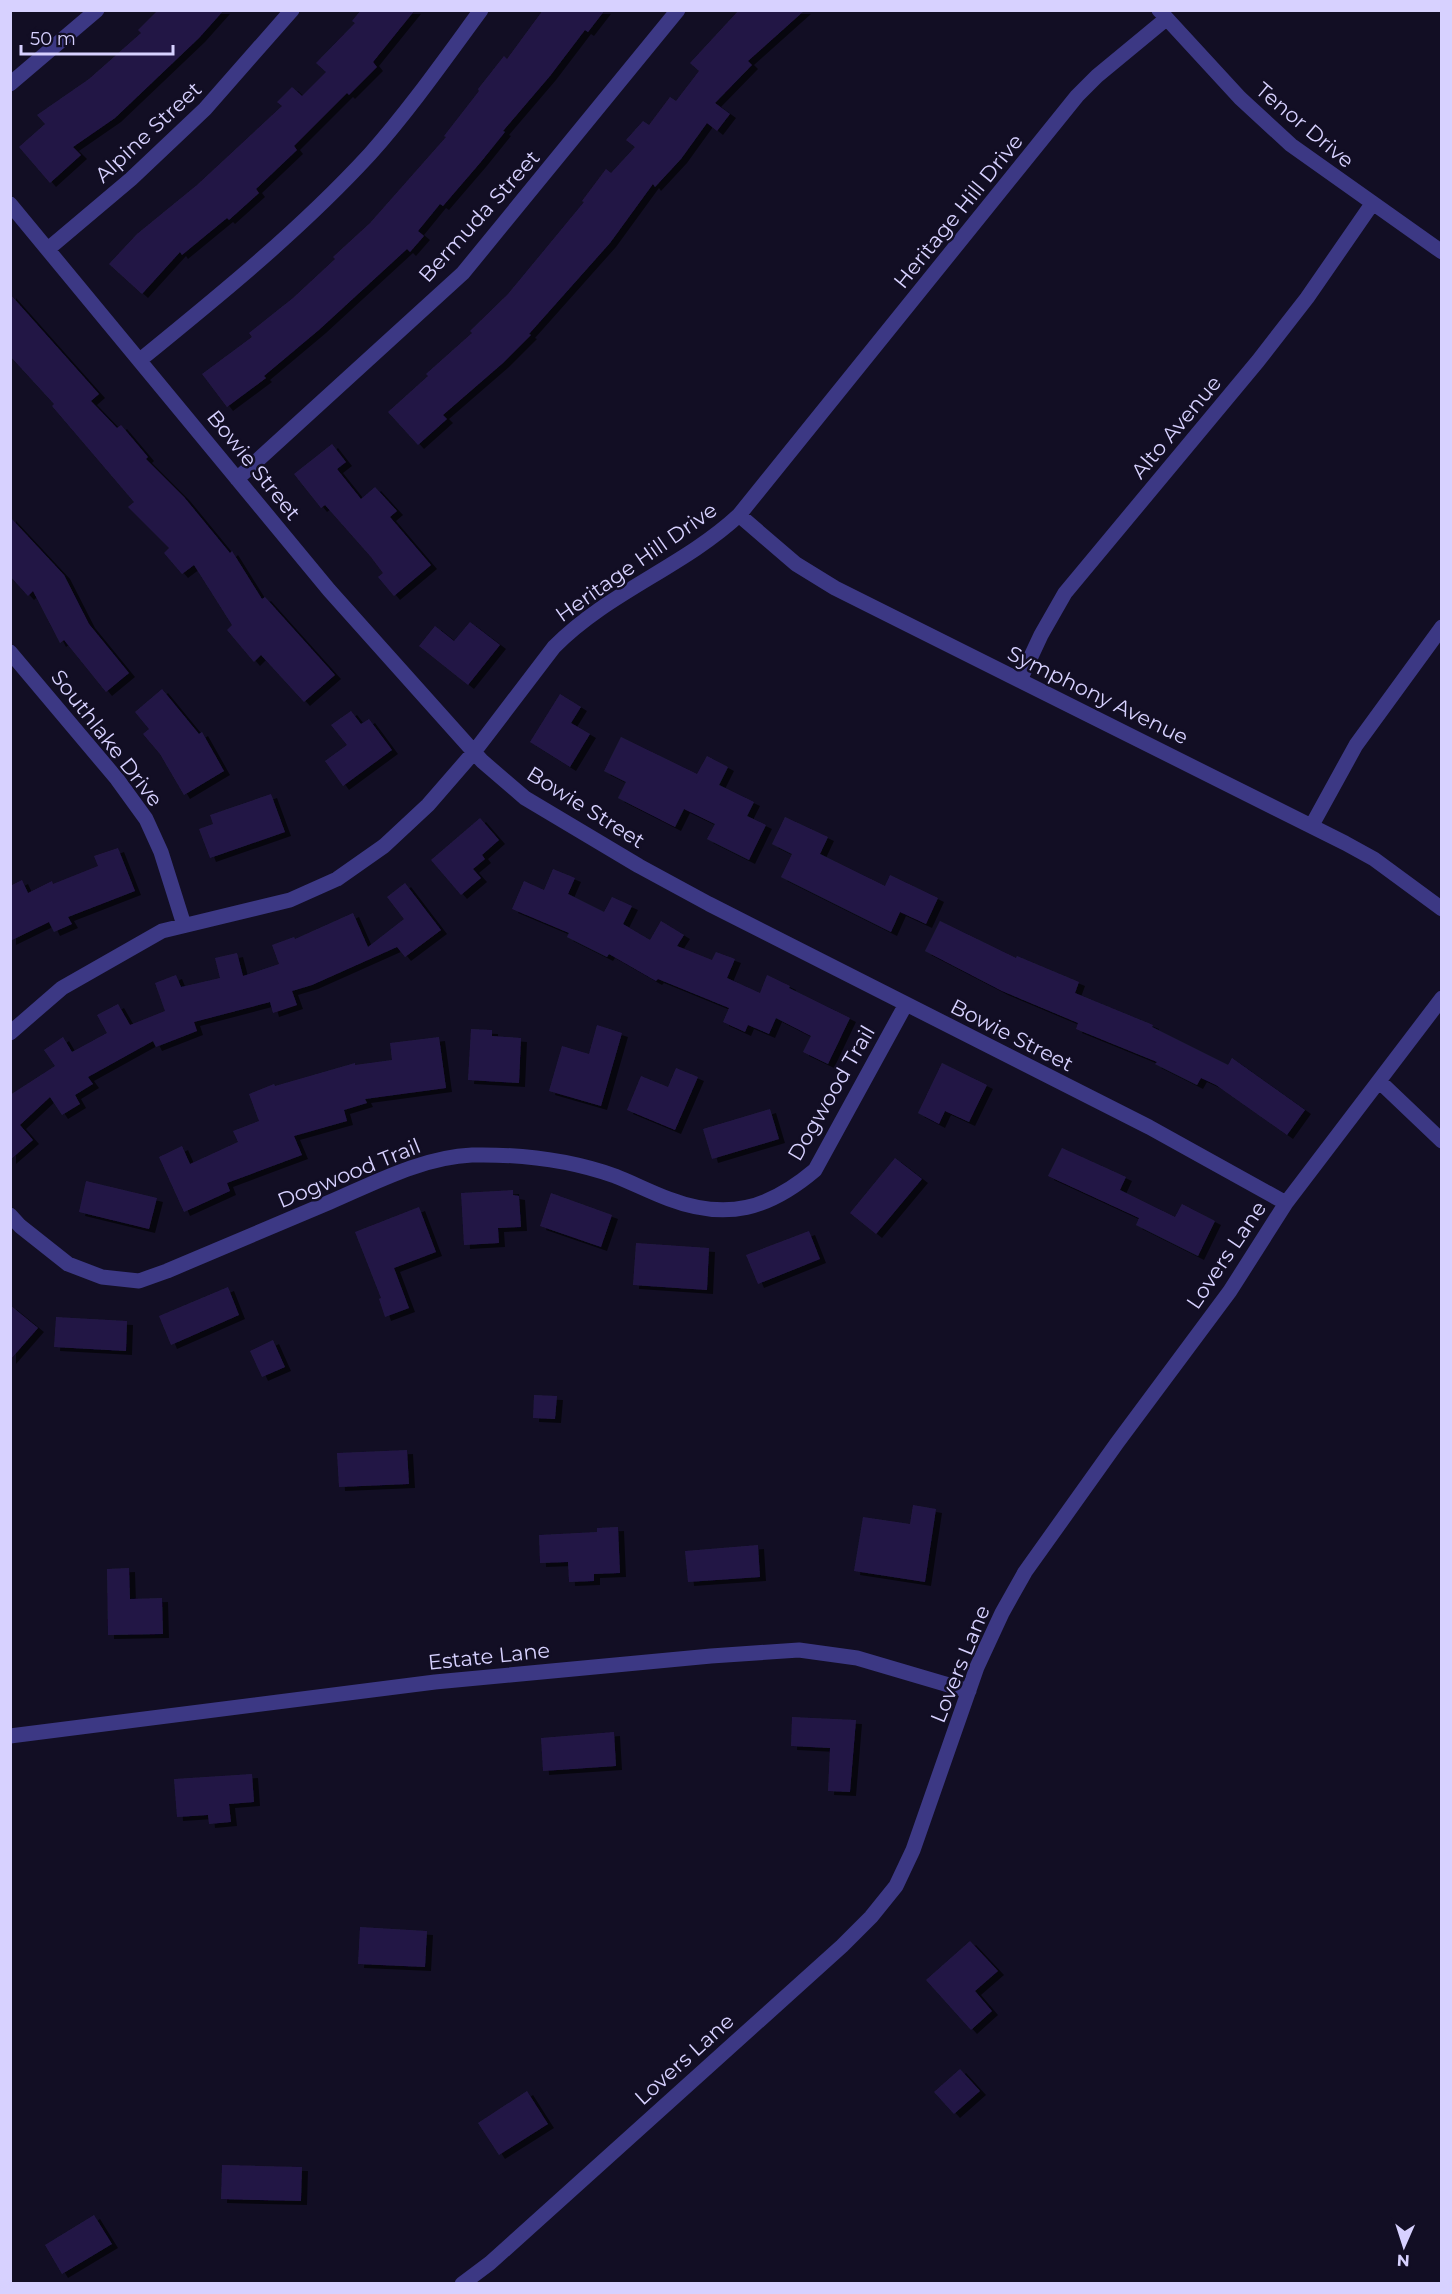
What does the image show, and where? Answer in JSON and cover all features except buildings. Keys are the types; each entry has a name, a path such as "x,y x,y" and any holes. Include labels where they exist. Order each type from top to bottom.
{"street":[{"path":"10,84 98,10"},
{"name":"Alpine Street","path":"48,249 131,179 206,109 292,10"},
{"path":"140,360 224,292 296,228 370,153 427,83 481,10"},
{"name":"Bermuda Street","path":"237,479 463,273 678,10"},
{"name":"Tenor Drive","path":"1162,15 1266,124 1321,168 1442,252"},
{"name":"Heritage Hill Drive","path":"10,1033 62,988 162,931 290,900 337,879 384,846 428,805 474,752 554,647 570,631 600,608 707,543 739,515 1077,96 1162,15"},
{"name":"Bowie Street","path":"10,204 329,590 474,752 525,798 639,866 709,904 1149,1127 1286,1203"},
{"name":"Alto Avenue","path":"1020,680 1041,635 1065,593 1265,352 1372,204"},
{"name":"Symphony Avenue","path":"739,515 774,547 813,575 1312,825 1374,859 1442,909"},
{"path":"1312,825 1356,745 1442,627"},
{"name":"Southlake Drive","path":"10,652 117,778 146,819 161,852 184,925"},
{"name":"Lovers Lane","path":"462,2283 490,2263 842,1946 871,1917 896,1886 912,1850 977,1667 1002,1613 1025,1572 1230,1291 1286,1203 1442,998"},
{"name":"Dogwood Trail","path":"10,1215 20,1226 68,1264 102,1277 139,1281 384,1179 436,1160 471,1155 565,1161 614,1176 670,1200 703,1209 738,1209 763,1204 793,1188 815,1170 906,1004"},
{"path":"1379,1082 1442,1141"},
{"name":"Estate Lane","path":"10,1736 435,1682 799,1650 857,1658 969,1691"}]}
